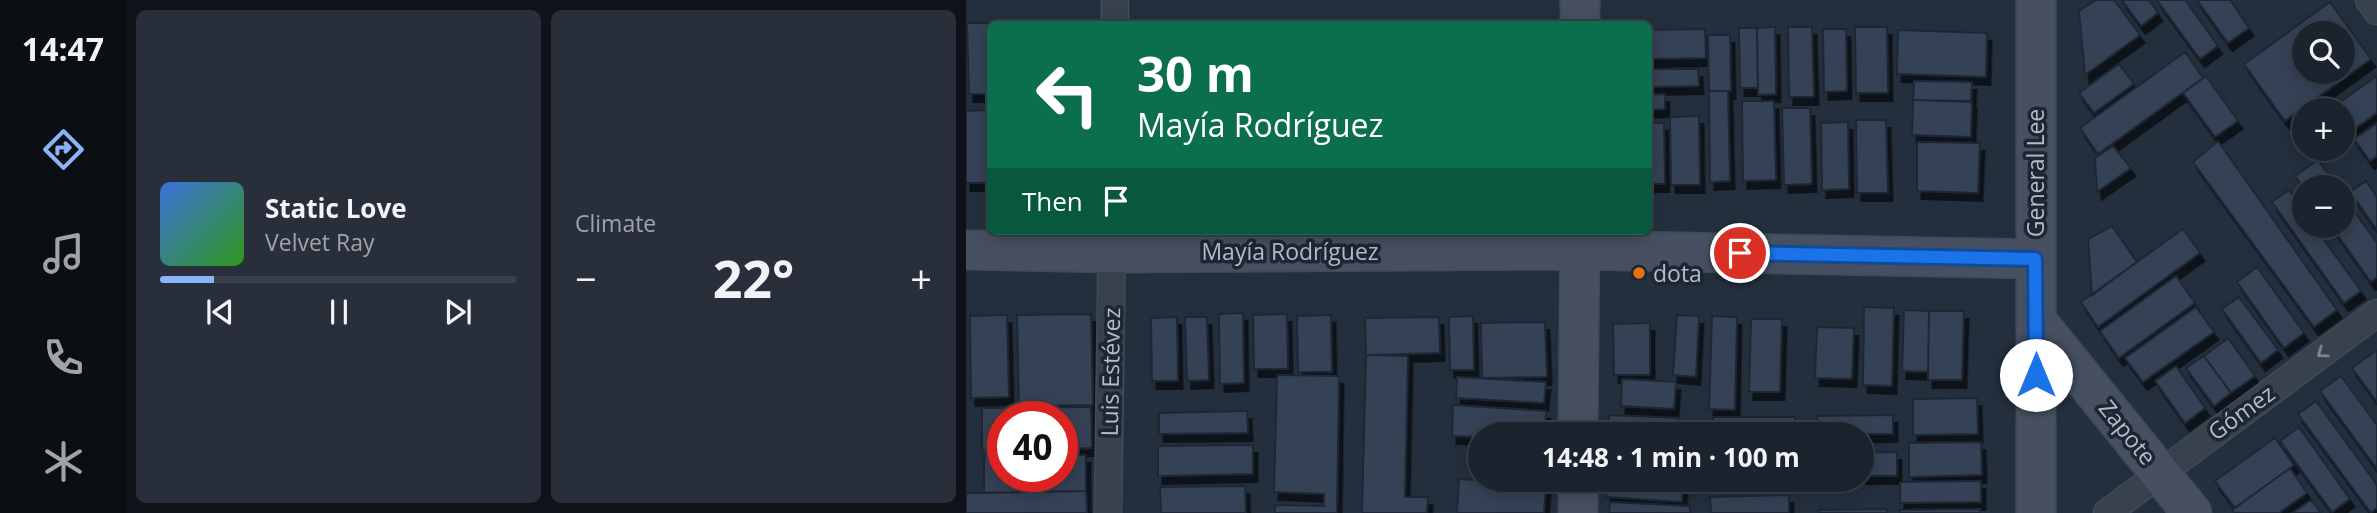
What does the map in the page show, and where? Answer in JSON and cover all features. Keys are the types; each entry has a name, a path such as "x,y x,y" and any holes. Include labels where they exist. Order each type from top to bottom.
{"main road":[{"path":"1580,0 1580,21"},
{"name":"General Lee","path":"2036,513 2035,259 2039,2"},
{"path":"1578,422 1580,240"},
{"name":"Mayía Rodríguez","path":"966,250 1112,242 1580,240 2035,259"},
{"name":"Zapote","path":"2036,320 2192,513"},
{"path":"1578,492 1578,513"}],"street":[{"path":"1115,0 1115,21"},
{"path":"2369,0 2377,11"},
{"name":"Luis Estévez","path":"1108,513 1112,242"},
{"name":"Gómez","path":"2107,513 2377,313"}],"building":[{"path":"2096,0 2114,0 2140,35 2085,75 2079,11"},
{"path":"2122,0 2149,0 2158,13 2141,26"},
{"path":"2157,0 2185,0 2218,46 2200,59"},
{"path":"2197,0 2230,0 2249,28 2228,43"},
{"path":"2330,2 2344,21 2304,21"},
{"path":"967,23 987,23 987,94 969,94"},
{"path":"1775,27 1776,94 1758,95 1757,28"},
{"path":"1788,27 1812,27 1814,97 1789,97"},
{"path":"1855,27 1887,27 1888,93 1856,93"},
{"path":"1739,28 1757,28 1758,88 1740,88"},
{"path":"1705,29 1706,58 1652,59 1652,30"},
{"path":"1823,29 1846,29 1847,91 1824,92"},
{"path":"2292,29 2292,84 2336,84 2317,98 2292,98 2292,116 2285,121 2244,64"},
{"path":"1898,30 1987,33 1986,77 1897,74"},
{"path":"1708,35 1730,35 1731,91 1709,91"},
{"path":"2355,37 2371,59 2355,71"},
{"path":"2185,52 2203,78 2098,154 2080,128"},
{"path":"2119,64 2134,84 2094,113 2079,93"},
{"path":"1652,69 1698,69 1699,86 1652,87"},
{"path":"2206,76 2238,121 2215,137 2183,93"},
{"path":"2377,76 2377,113 2355,129 2355,98 2346,98"},
{"path":"1914,81 1972,82 1971,102 1913,100"},
{"path":"1709,91 1728,91 1730,181 1710,182"},
{"path":"1665,94 1665,109 1652,110 1652,95"},
{"path":"1913,100 1972,101 1971,137 1912,135"},
{"path":"1742,101 1774,101 1776,180 1743,181"},
{"path":"1782,108 1810,108 1812,184 1784,185"},
{"path":"986,110 987,183 966,183 966,111"},
{"path":"1699,116 1700,185 1671,185 1670,117"},
{"path":"1856,120 1886,120 1888,193 1857,193"},
{"path":"1848,122 1849,189 1822,190 1821,123"},
{"path":"1652,123 1664,123 1665,184 1652,184"},
{"path":"2377,123 2377,156 2370,161 2355,138"},
{"path":"2218,141 2337,310 2314,327 2193,162"},
{"path":"1917,142 1980,143 1978,193 1917,191"},
{"path":"2113,146 2131,168 2097,192 2095,158"},
{"path":"2319,161 2329,175 2296,175"},
{"path":"2366,181 2377,197 2377,230 2355,199 2355,189"},
{"path":"2289,190 2292,194 2292,230 2272,202"},
{"path":"2355,213 2377,243 2377,277 2371,282 2340,238 2355,238"},
{"path":"2112,226 2137,262 2092,295 2088,239"},
{"path":"2183,229 2200,253 2098,327 2081,302"},
{"path":"2298,238 2323,238 2361,291 2344,303"},
{"path":"2257,267 2304,333 2284,348 2237,282"},
{"path":"2176,276 2195,303 2119,358 2100,331"},
{"path":"2239,297 2278,350 2261,363 2222,309"},
{"path":"1864,307 1894,308 1892,386 1863,385"},
{"path":"2196,307 2214,332 2143,382 2125,358"},
{"path":"1904,310 1929,311 1928,372 1902,371"},
{"path":"1929,311 1964,311 1962,380 1928,380"},
{"path":"1243,313 1244,383 1220,384 1219,314"},
{"path":"1091,314 1093,405 1078,405 1078,401 1019,401 1017,315"},
{"path":"1287,314 1288,369 1254,369 1253,315"},
{"path":"1007,315 1009,397 971,398 970,316"},
{"path":"1331,315 1332,372 1298,372 1297,316"},
{"path":"1677,315 1699,316 1696,377 1673,375"},
{"path":"1473,316 1474,370 1450,370 1449,317"},
{"path":"1712,316 1737,317 1735,410 1709,409"},
{"path":"1177,317 1178,381 1152,381 1151,318"},
{"path":"1185,317 1207,317 1209,380 1187,381"},
{"path":"1439,317 1440,353 1366,355 1365,318"},
{"path":"1751,319 1782,319 1780,392 1749,392"},
{"path":"1545,322 1547,377 1482,378 1481,323"},
{"path":"1650,323 1650,375 1614,375 1613,324"},
{"path":"1817,327 1854,328 1852,379 1815,378"},
{"path":"2228,338 2255,376 2231,393 2204,356"},
{"path":"2377,350 2377,402 2352,368"},
{"path":"1366,355 1408,356 1405,497 1428,497 1427,513 1362,513"},
{"path":"2204,356 2231,393 2214,406 2186,368"},
{"path":"2176,366 2205,408 2185,423 2155,381"},
{"path":"1277,375 1339,376 1337,513 1275,513 1275,505 1324,506 1324,494 1274,492"},
{"path":"2341,376 2377,425 2377,469 2320,391"},
{"path":"1457,377 1546,382 1544,403 1456,398"},
{"path":"1622,379 1676,382 1674,409 1621,406"},
{"path":"1977,398 1978,434 1913,435 1913,399"},
{"path":"2316,401 2377,485 2377,508 2371,513 2298,414"},
{"path":"1453,405 1546,411 1546,422 1468,422 1468,437 1452,436"},
{"path":"1078,407 1091,407 1092,448 1078,448"},
{"path":"982,408 987,408 987,450 982,450"},
{"path":"1247,411 1248,433 1159,434 1159,413"},
{"path":"1609,415 1678,418 1678,422 1609,422"},
{"path":"1893,415 1893,434 1874,434 1874,422 1817,422 1817,416"},
{"path":"1713,417 1795,417 1795,422 1713,422"},
{"path":"2299,427 2350,499 2332,512 2280,441"},
{"path":"2275,438 2294,465 2235,508 2215,481"},
{"path":"1981,442 1982,475 1909,477 1909,443"},
{"path":"1253,445 1253,474 1158,476 1158,446"},
{"path":"1897,452 1897,476 1874,476 1874,453"},
{"path":"1078,455 1086,455 1086,491 1078,491"},
{"path":"984,456 987,456 987,492 1035,492 984,493"},
{"path":"2290,468 2307,493 2279,513 2234,513 2232,510"},
{"path":"1459,479 1468,480 1468,492 1545,492 1544,513 1457,513"},
{"path":"1981,481 1981,502 1900,503 1900,482"},
{"path":"1245,486 1246,513 1161,513 1160,487"},
{"path":"1086,491 1087,513 966,513 966,493"},
{"path":"1606,492 1682,492 1682,502 1606,497"},
{"path":"1789,495 1789,513 1711,513 1710,497"},
{"path":"2311,500 2321,513 2292,513"},
{"path":"1610,502 1690,506 1690,513 1609,513"},
{"path":"1887,509 1887,513 1819,513 1819,510"},
{"path":"1980,509 1980,513 1900,513 1900,510"}],"place":[{"name":"dota","path":"1639,273"}],"route":[{"path":"1740,253 2035,259 2036,375"}]}
